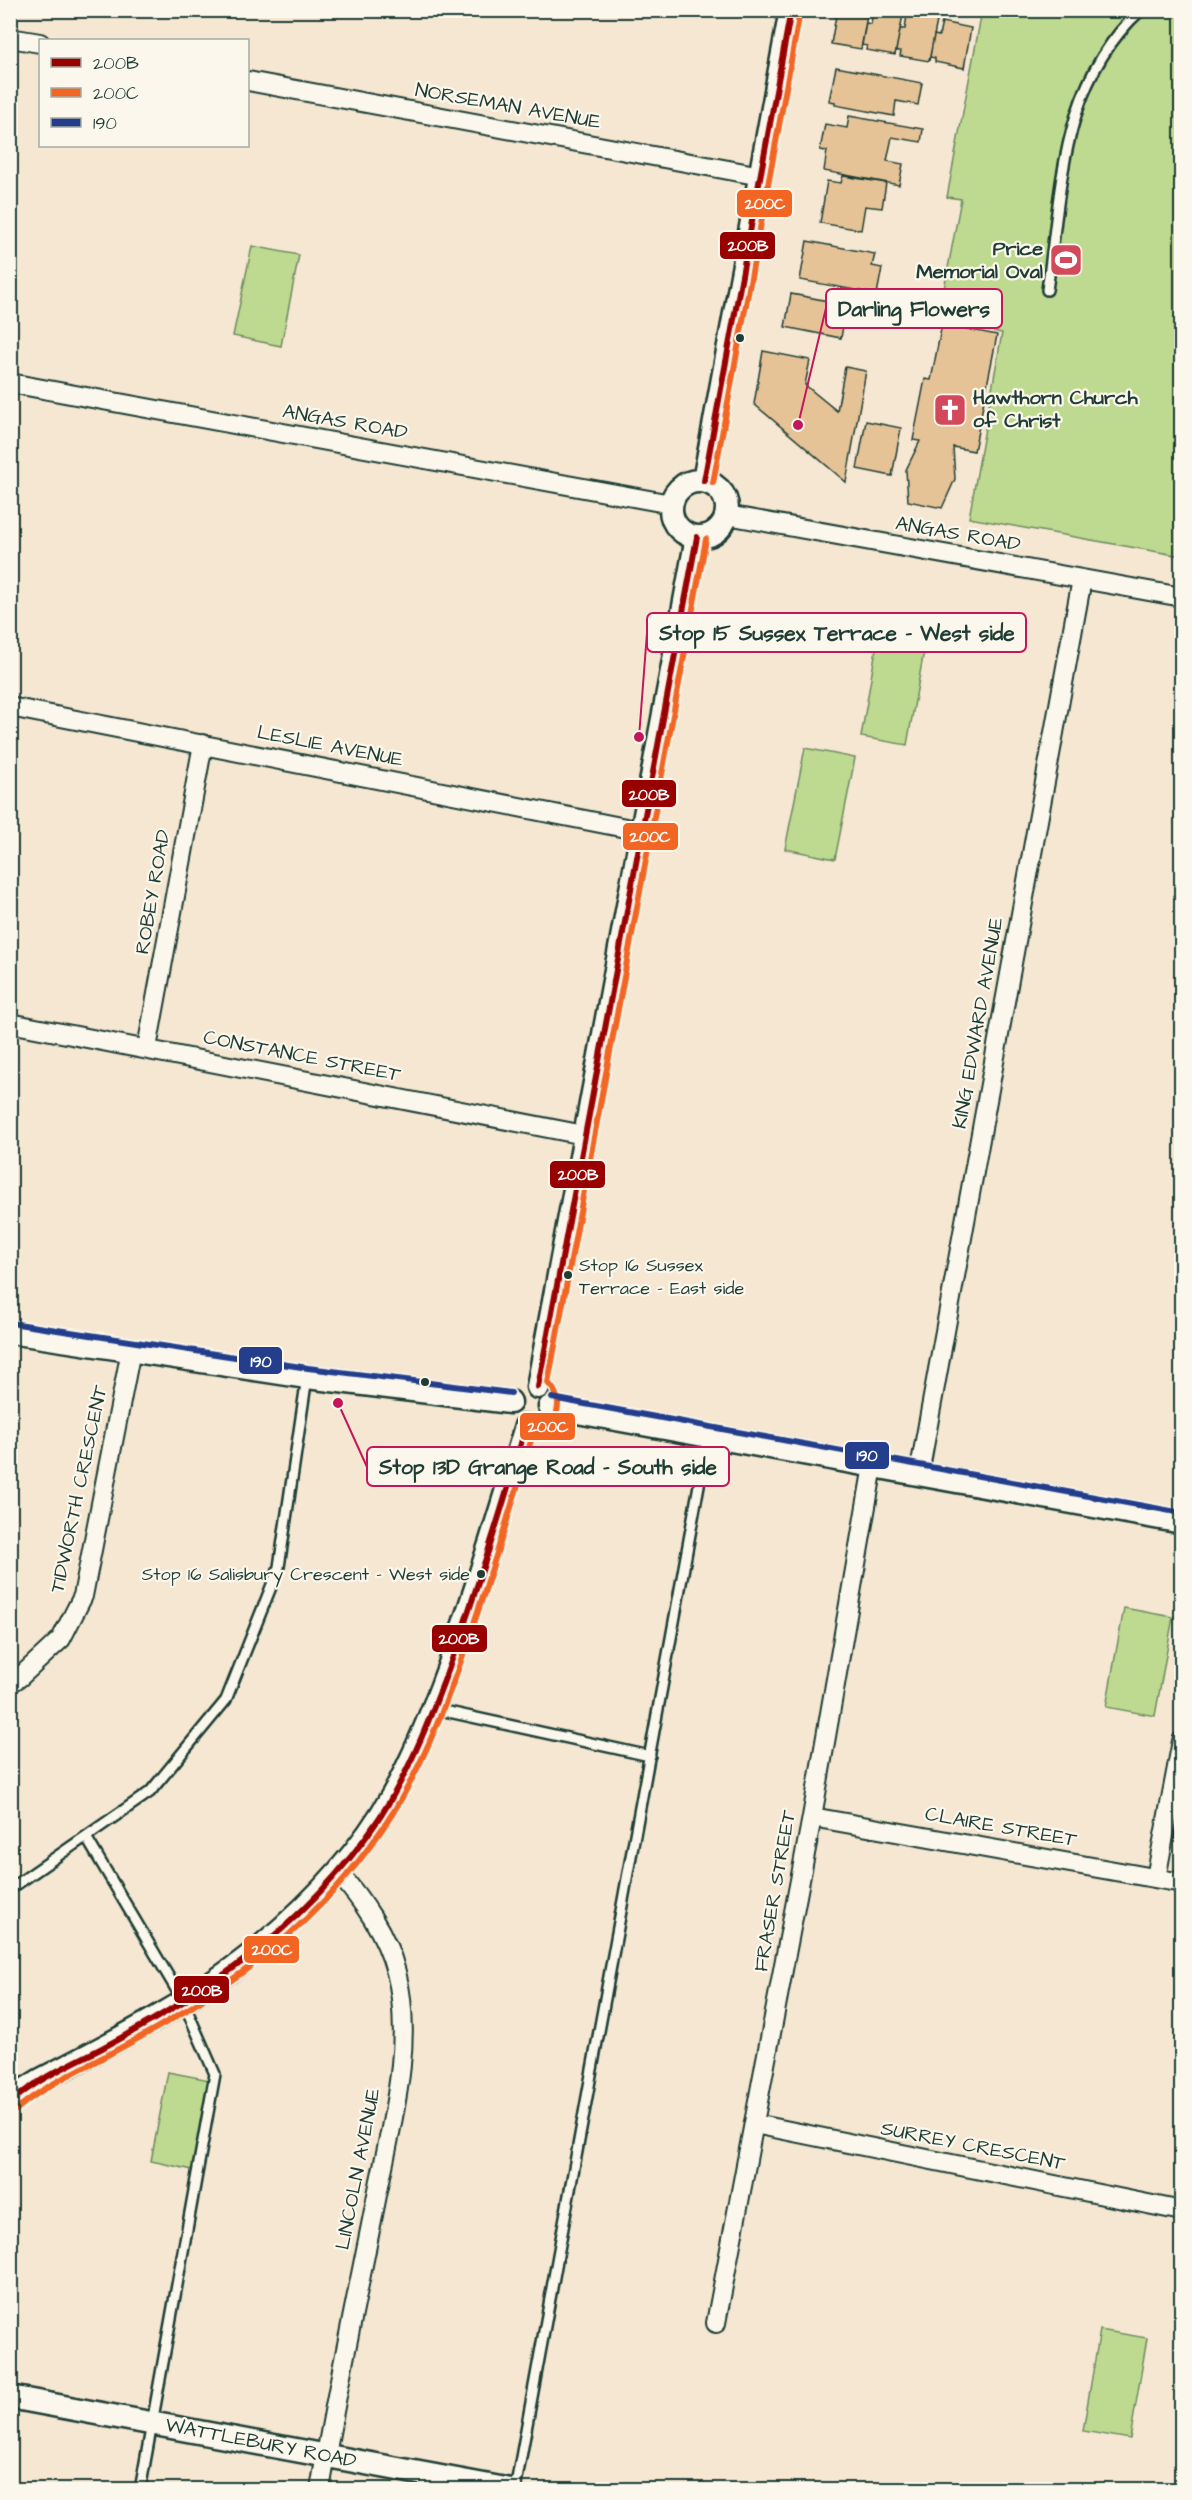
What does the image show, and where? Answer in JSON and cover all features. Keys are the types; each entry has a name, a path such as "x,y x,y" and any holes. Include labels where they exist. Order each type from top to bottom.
{"street":[{"path":"704,481 791,10"},
{"path":"10,38 39,44"},
{"name":"NORSEMAN AVENUE","path":"249,81 761,176"},
{"name":"ANGAS ROAD","path":"10,383 671,504"},
{"path":"704,481 717,488 724,496 727,515 715,532 697,537 679,529 674,521 671,504 679,489 686,483 704,481"},
{"name":"ANGAS ROAD","path":"727,515 1182,597"},
{"path":"538,1387 697,537"},
{"name":"KING EDWARD AVENUE","path":"919,1474 1082,579"},
{"name":"LESLIE AVENUE","path":"10,707 641,831"},
{"name":"ROBEY ROAD","path":"147,1048 203,744"},
{"name":"CONSTANCE STREET","path":"10,1023 584,1135"},
{"path":"10,1332 307,1377 510,1402"},
{"name":"TIDWORTH CRESCENT","path":"10,1683 20,1677 60,1639 83,1596 131,1350"},
{"path":"538,1387 547,1395 550,1407 540,1424 526,1426 516,1420 510,1408 510,1402 512,1396 520,1388 538,1387"},
{"path":"550,1407 1182,1522"},
{"path":"10,2103 32,2085 118,2040 183,2001 262,1946 299,1912 337,1871 374,1825 411,1760 433,1708 478,1587 526,1426"},
{"name":"FRASER STREET","path":"716,2323 812,1817 873,1466"},
{"path":"1156,1878 1182,1742"},
{"name":"CLAIRE STREET","path":"812,1817 1182,1883"},
{"name":"LINCOLN AVENUE","path":"320,2490 395,2100 404,2034 397,1972 381,1930 337,1871"},
{"name":"SURREY CRESCENT","path":"755,2124 1182,2211"},
{"name":"WATTLEBURY ROAD","path":"10,2397 511,2490"}],"lane":[{"path":"1047,290 1069,139 1075,113 1095,66 1116,37 1141,10"},
{"path":"10,1889 150,1792 226,1700 279,1567 307,1377"},
{"path":"515,2490 708,1436"},
{"path":"433,1708 650,1756"},
{"path":"86,1837 183,2001 215,2074 140,2490"}],"green space":[{"name":"Price Memorial Oval","path":"982,11 1181,11 1181,556 969,518 1002,333 938,321 961,199 947,197"},
{"path":"252,246 299,255 281,346 233,336"},
{"path":"877,643 924,651 907,745 861,737"},
{"path":"805,748 855,758 835,859 785,849"},
{"path":"1124,1608 1173,1617 1155,1716 1106,1707"},
{"path":"168,2072 210,2080 193,2170 151,2161"},
{"path":"1100,2330 1147,2338 1130,2439 1083,2431"}],"building":[{"path":"837,10 868,10 861,49 831,44"},
{"path":"873,10 903,15 895,55 866,50 867,46 862,45 866,23 871,24"},
{"path":"907,15 937,21 929,61 900,56 901,51 896,51 900,29 905,29"},
{"path":"942,22 971,28 964,68 935,62 935,58 930,57 934,35 939,36"},
{"path":"836,67 922,83 918,105 896,101 894,116 835,105 835,102 829,101"},
{"path":"849,116 923,129 921,142 892,137 887,161 903,164 899,185 824,171 827,151 820,150 825,124 847,128"},
{"path":"843,176 886,183 882,208 865,206 861,230 820,223 827,181 841,183"},
{"path":"807,241 875,254 872,266 882,268 877,294 800,280"},
{"path":"836,291 874,298 871,313 846,308 841,338 785,327 791,294 834,302"},
{"name":"Hawthorn Church of Christ","path":"942,324 997,335 974,451 953,447 955,479 942,508 908,501 906,470 920,441 913,440 925,379 931,380"},
{"path":"763,351 810,360 805,385 837,411 845,367 866,371 846,482 754,404"},
{"path":"866,421 901,428 892,476 857,469"}],"transit line":[{"name":"200B","path":"704,481 791,10"},
{"name":"200C","path":"713,483 800,12"},
{"name":"200B","path":"538,1387 697,537"},
{"name":"200C","path":"16,2110 50,2085 193,2006 240,1974 282,1941 320,1905 372,1844 399,1803 429,1742 472,1630 533,1434 548,1426 557,1413 557,1398 548,1383 706,539"},
{"name":"190","path":"11,1323 308,1368 511,1393"},
{"name":"190","path":"552,1398 1182,1513"},
{"name":"200B","path":"10,2103 44,2079 154,2019 236,1966 296,1916 349,1859 392,1798 422,1736 455,1651 526,1426"}],"place":[{"name":"Price Memorial Oval","path":"1066,260"},
{"name":"Hawthorn Church of Christ","path":"950,410"},
{"name":"Darling Flowers","path":"798,425"},
{"name":"Stop 15 Sussex Terrace - West side","path":"639,737"},
{"name":"Stop 16 Sussex Terrace - East side","path":"568,1275"},
{"name":"Stop 13D Grange Road - South side","path":"338,1403"},
{"name":"Stop 16 Salisbury Crescent - West side","path":"481,1574"}]}
